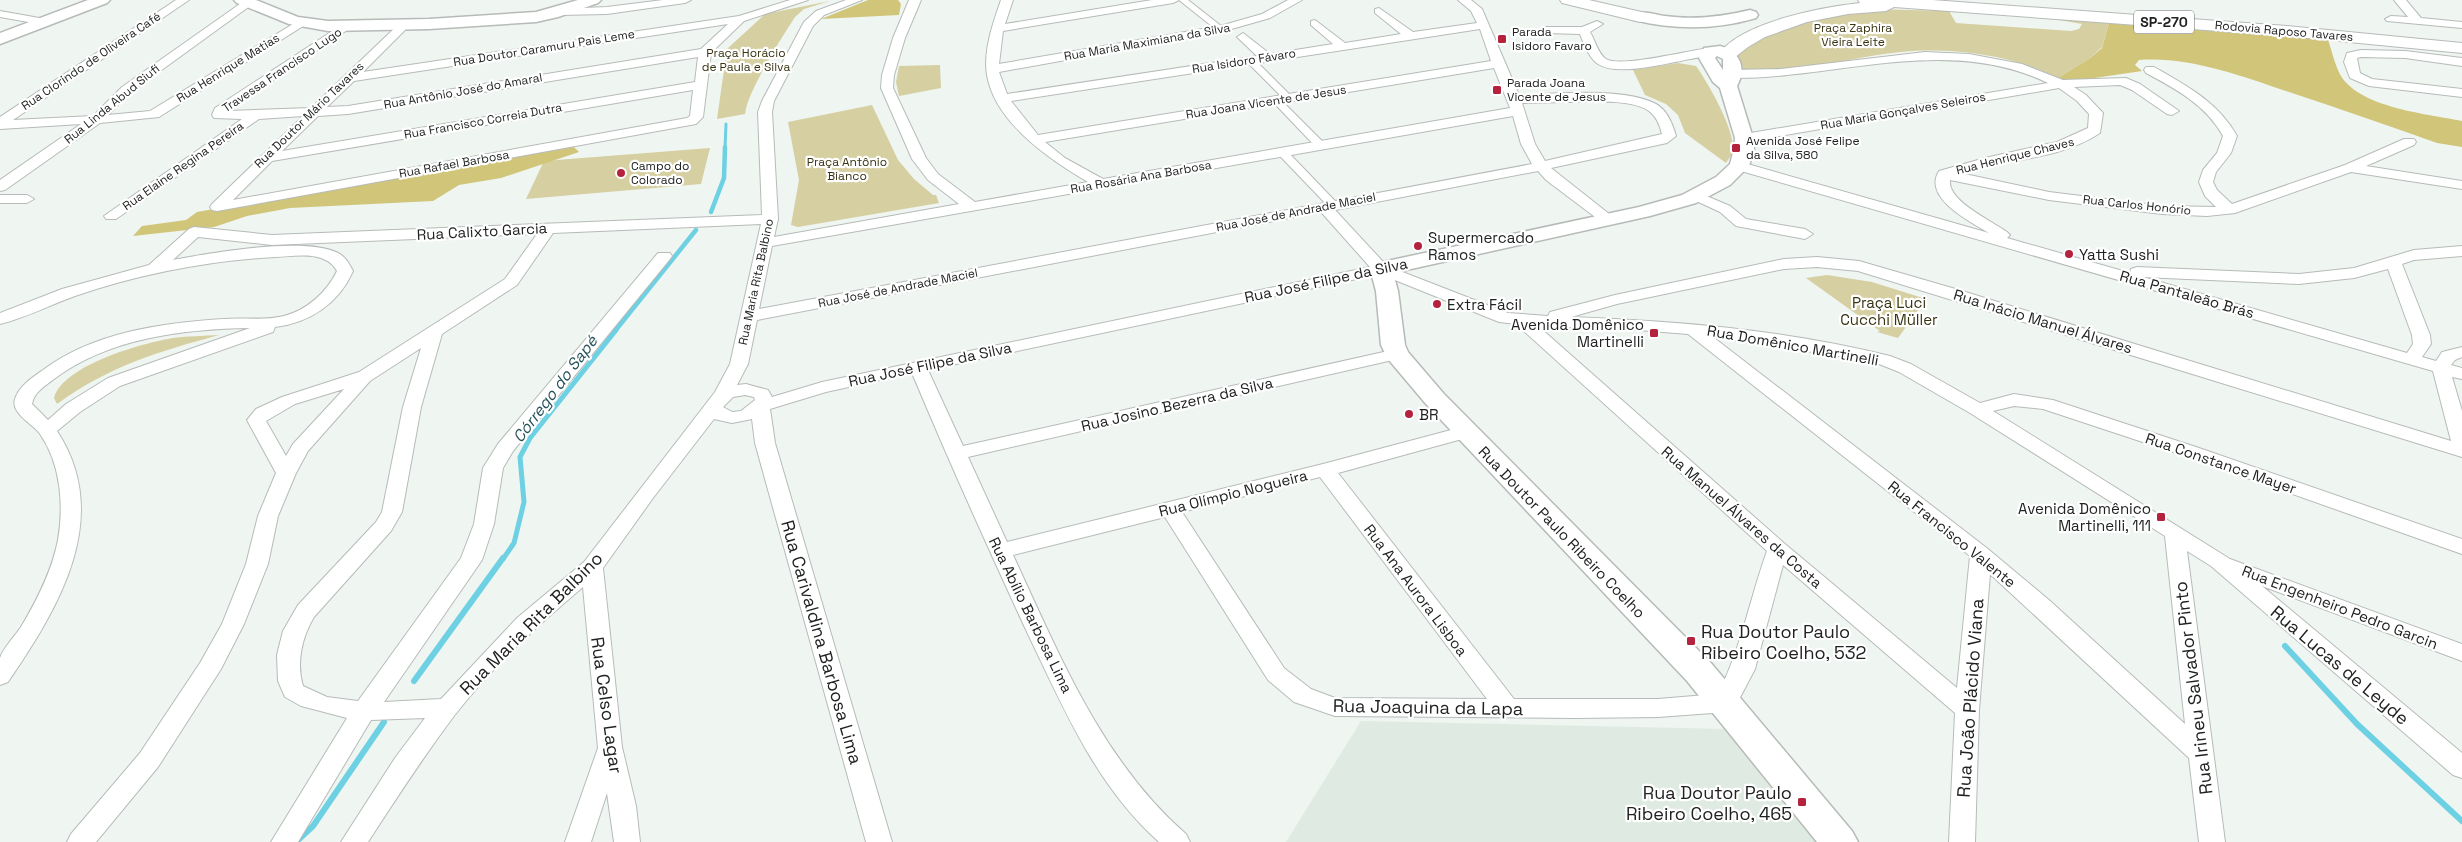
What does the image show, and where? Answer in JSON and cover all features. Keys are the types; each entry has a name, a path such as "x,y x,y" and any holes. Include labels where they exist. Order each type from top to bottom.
{"highway":[{"path":"1568,0 1640,17"},
{"path":"1610,0 1619,8 1640,17"},
{"name":"Rodovia Raposo Tavares","path":"1866,0 2287,30 2462,48"},
{"name":"Rodovia Raposo Tavares","path":"1959,0 2341,28 2462,41"},
{"path":"2063,0 2111,6"},
{"path":"2031,5 2111,6 2275,16 2462,36"},
{"path":"1716,58 1756,34 1847,9 1907,6 1994,9"}],"main road":[{"path":"0,40 102,0"},
{"path":"245,1 302,23 347,26 501,20 560,12 593,0"},
{"path":"1640,17 1665,22 1704,24 1729,21 1755,11 1729,31 1716,58 1730,80 1744,138 1744,149 1739,166"},
{"name":"Rua José Filipe da Silva","path":"1382,269 1608,220 1697,196 1722,181 1739,166"},
{"name":"Rua Doutor Paulo Ribeiro Coelho","path":"1382,269 1387,292 1390,334 1397,354 1466,432 1699,672 1839,842"}],"street":[{"name":"Rua Clorindo de Oliveira Café","path":"0,124 183,0"},
{"path":"560,12 612,11 685,0"},
{"path":"700,85 705,52 740,19 759,7 802,0"},
{"name":"Rua Maria Rita Balbino","path":"354,842 404,765 447,708 525,624 592,567 646,493 678,456 727,409 751,316 755,283 770,219 765,112 768,100 808,24 820,13 856,0"},
{"path":"1007,0 993,54 995,83 1022,127 1034,140 1050,153 1101,184"},
{"path":"999,28 1174,0"},
{"path":"1183,0 1221,29"},
{"name":"Rua Maria Maximiana da Silva","path":"993,69 1221,29 1266,16 1296,0"},
{"path":"1464,0 1476,9 1484,25 1516,105 1528,144 1540,165 1558,182 1608,220"},
{"path":"2400,0 2418,20"},
{"name":"Rua Linda Abud Siufi","path":"0,187 96,120 126,90 245,1"},
{"path":"910,4 888,75 887,88 919,159 933,177 972,207"},
{"path":"1380,10 1411,36"},
{"path":"0,14 45,22"},
{"name":"Rua Doutor Caramuru Pais Leme","path":"348,78 740,19"},
{"path":"2391,19 2462,25"},
{"name":"Rua Henrique Matias","path":"154,114 302,23"},
{"path":"1315,23 1342,46"},
{"name":"Rua Doutor Mário Tavares","path":"217,207 404,24"},
{"path":"1546,30 1584,31 1597,24"},
{"name":"Rua Isidoro Fávaro","path":"1004,98 1484,25"},
{"name":"Travessa Francisco Lugo","path":"219,115 220,111 347,26"},
{"path":"1584,31 1600,60 1607,64 1623,66 1666,58 1716,58"},
{"path":"1243,37 1266,58"},
{"name":"Rua Antônio José do Amaral","path":"219,115 256,116 348,110 705,52"},
{"path":"2462,62 2378,54 2357,54 2351,56 2350,62 2354,75 2369,82 2462,93"},
{"name":"Rua Henrique Chaves","path":"1730,80 1796,73 1907,57 1947,56 2013,66 2062,84 2084,98 2096,113 2097,122 2095,130 2087,136 2056,146 1977,164 1944,174 1943,189 1952,202 2018,245"},
{"path":"1250,60 1319,144"},
{"name":"Rua Joana Vicente de Jesus","path":"1034,140 1498,64"},
{"path":"2150,70 2195,96 2225,125 2230,136 2223,156 2208,171 2205,180 2214,196 2230,210"},
{"name":"Rua Maria Gonçalves Seleiros","path":"1744,138 2062,84 2122,81 2136,87 2172,111"},
{"name":"Rua Rafael Barbosa","path":"217,207 691,121 696,117 700,85"},
{"name":"Rua Francisco Correia Dutra","path":"265,158 700,85"},
{"name":"Rua José de Andrade Maciel","path":"751,316 1540,165 1662,140 1667,138 1669,133 1658,112 1652,107 1633,100 1516,105"},
{"name":"Rua Rosária Ana Barbosa","path":"765,243 1281,152 1516,105"},
{"path":"0,124 96,120 154,114"},
{"name":"Rua Elaine Regina Pereira","path":"111,216 256,116"},
{"name":"Rua Carlos Honório","path":"1944,174 2049,196 2162,210 2230,210 2350,168 2409,142"},
{"path":"1281,152 1382,269"},
{"name":"Rua Pantaleão Brás","path":"1739,166 2411,359 2454,374"},
{"path":"2350,168 2462,185"},
{"path":"1697,196 1725,209 1741,223 1804,234"},
{"path":"0,199 27,199"},
{"name":"Rua Calixto Garcia","path":"156,267 194,232 272,240 770,219"},
{"path":"80,842 149,760 209,669 233,624 257,564 268,516 286,473 300,448 364,377 511,282 549,228"},
{"path":"2105,270 2242,278 2299,279 2354,273 2394,263 2403,257 2414,254 2462,251"},
{"path":"0,319 86,287 156,267 206,257 286,252 328,254 342,262 345,271 338,288 315,306 287,320 114,382 73,408 47,430"},
{"path":"284,842 364,711 471,560 484,524 493,468 505,448 664,256"},
{"name":"Rua Inácio Manuel Álvares","path":"1528,321 1615,300 1784,264 1817,262 1859,266 1902,277 2462,451"},
{"path":"2394,263 2421,335 2422,344 2411,359"},
{"name":"Rua Domênico Martinelli","path":"1382,269 1488,313 1528,321 1626,324 1692,329 1769,338 1884,360 1920,376 1977,409 2219,561"},
{"name":"Rua José Filipe da Silva","path":"757,399 822,388 1382,269"},
{"path":"1615,300 1617,313 1626,324"},
{"path":"0,676 47,603 69,541 72,508 67,473 47,430 26,412 24,404 26,393 55,370 83,355 124,339 198,325 287,320"},
{"name":"Rua Manuel Álvares da Costa","path":"1528,321 1778,549 1966,710"},
{"name":"Rua Francisco Valente","path":"1692,329 1981,554 2041,606 2200,754"},
{"path":"435,330 429,357 412,407 392,512 384,526 306,611 294,631 289,655 290,681 293,691 318,704 364,711 447,708"},
{"path":"2462,352 2448,356 2454,374 2462,445"},
{"name":"Rua Josino Bezerra da Silva","path":"956,454 1397,354"},
{"name":"Rua Maria Rita Balbino","path":"739,364 757,399"},
{"name":"Rua Abílio Barbosa Lima","path":"918,367 999,551 1099,750 1130,795 1177,842"},
{"path":"286,473 261,431 256,420 259,416 282,403 364,377"},
{"path":"727,409 757,399"},
{"path":"727,409 757,399"},
{"name":"Rua Carivaldina Barbosa Lima","path":"757,399 765,443 880,842"},
{"name":"Rua Constance Mayer","path":"1977,409 2014,400 2046,404 2192,452 2462,547"},
{"name":"Rua Carivaldina Barbosa Lima","path":"727,409 765,443"},
{"name":"Rua Olímpio Nogueira","path":"999,551 1325,470 1466,432"},
{"name":"Rua Ana Aurora Lisboa","path":"1325,470 1508,709"},
{"name":"Rua Joaquina da Lapa","path":"1170,508 1276,674 1300,695 1312,702 1335,707 1508,709 1658,708 1726,703"},
{"name":"Rua Irineu Salvador Pinto","path":"2175,535 2212,842"},
{"path":"1726,703 1743,669 1767,580 1778,549"},
{"name":"Rua João Plácido Viana","path":"1962,842 1966,710 1981,554"},
{"name":"Rua Engenheiro Pedro Garcin","path":"2219,561 2462,653"},
{"name":"Rua Lucas de Leyde","path":"2219,561 2462,768"},
{"name":"Rua Celso Lagar","path":"592,567 610,747 624,806 627,842"},
{"path":"578,842 610,747"}],"shaded area":[{"path":"868,0 898,0 901,4 899,15 821,19"},
{"path":"2109,23 2328,40 2339,72 2351,87 2364,96 2396,108 2462,121 2462,147 2437,143 2238,75 2179,61 2139,60 2135,65 2142,71 2067,82 2058,78 2089,59 2102,48"},
{"path":"572,145 579,152 501,178 459,185 433,201 290,208 247,216 214,227 133,236 142,226 186,220 197,212"},
{"path":"1361,721 1726,729 1821,842 1286,842"}],"green space":[{"name":"Praça Horácio de Paula e Silva","path":"830,1 804,9 795,17 758,79 747,104 745,114 717,119 727,49 765,14"},
{"name":"Praça Zaphira Vieira Leite","path":"1872,9 1949,11 1956,23 2071,31 2079,29 2082,24 2042,17 2109,23 2102,47 2089,59 2058,78 2002,58 1940,51 1888,53 1795,70 1741,72 1734,50 1798,23"},
{"path":"1678,63 1696,66 1725,118 1732,140 1733,151 1726,163 1685,133 1678,115 1666,104 1645,95 1633,70"},
{"path":"940,65 941,88 899,96 896,82 899,66"},
{"name":"Praça Antônio Bianco","path":"872,105 898,160 914,179 933,195 936,195 939,203 798,227 791,225 799,180 788,122"},
{"name":"Campo do Colorado","path":"710,148 701,184 526,199 544,161"},
{"name":"Praça Luci Cucchi Müller","path":"1827,275 1872,282 1926,299 1898,338 1877,332 1880,331 1806,278"},
{"path":"219,335 135,361 97,379 57,404 54,398 60,386 72,375 125,350 173,338"}],"waterway":[{"name":"Córrego do Sapé","path":"725,148 726,124"},
{"name":"Córrego do Sapé","path":"711,212 724,178 725,147"},
{"name":"Córrego do Sapé","path":"615,331 696,230"},
{"name":"Córrego do Sapé","path":"503,559 514,543 524,502 520,457 530,438 616,330"},
{"name":"Córrego do Sapé","path":"414,681 503,558"},
{"path":"2285,646 2357,724 2462,821"},
{"name":"Córrego do Sapé","path":"296,842 313,826 384,722"}],"place":[{"name":"Parada Isidoro Favaro","path":"1502,39"},
{"name":"Parada Joana Vicente de Jesus","path":"1497,90"},
{"name":"Avenida José Felipe da Silva, 580","path":"1736,148"},
{"name":"Campo do Colorado","path":"621,173"},
{"name":"Supermercado Ramos","path":"1418,246"},
{"name":"Yatta Sushi","path":"2069,254"},
{"name":"Extra Fácil","path":"1437,304"},
{"name":"Avenida Domênico Martinelli","path":"1654,333"},
{"name":"BR","path":"1409,414"},
{"name":"Avenida Domênico Martinelli, 111","path":"2161,517"},
{"name":"Rua Doutor Paulo Ribeiro Coelho, 532","path":"1691,641"},
{"name":"Rua Doutor Paulo Ribeiro Coelho, 465","path":"1802,802"}]}
